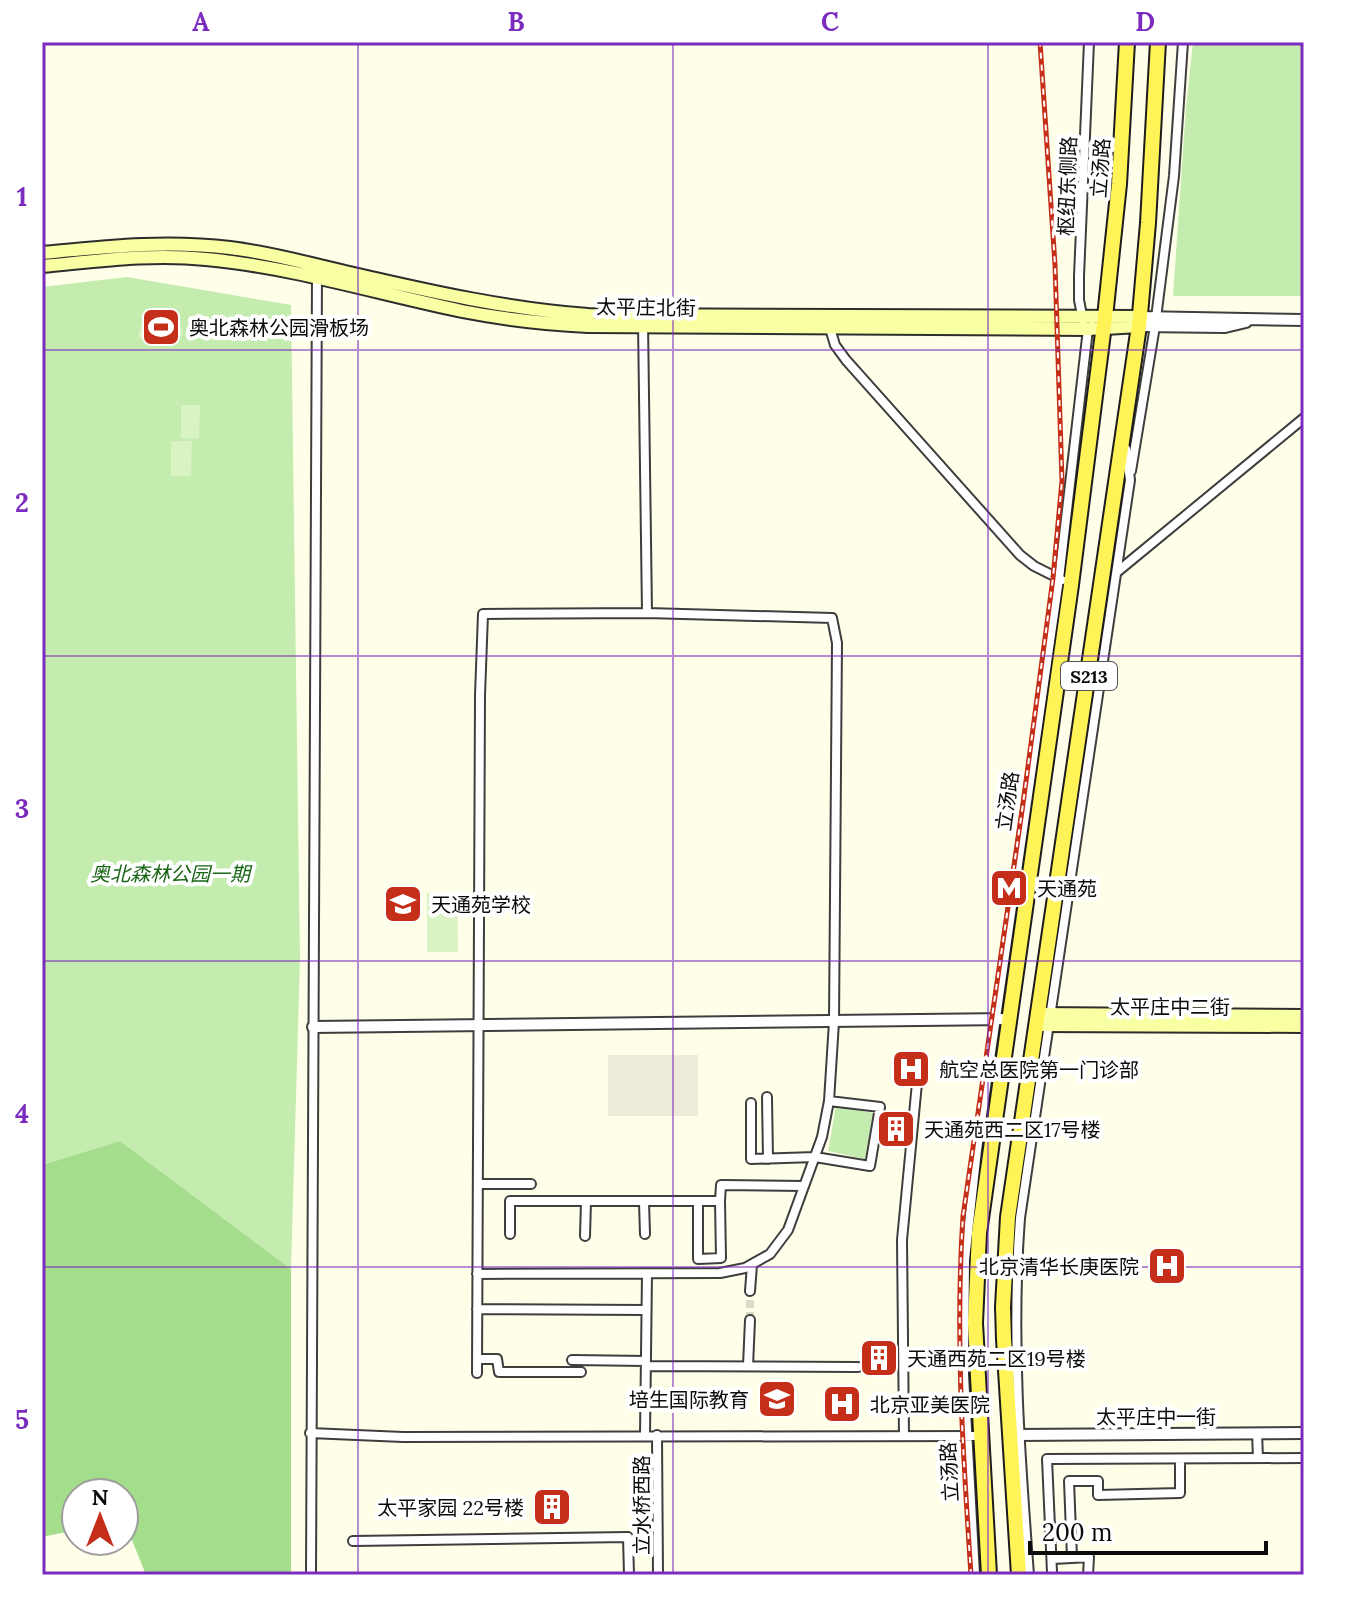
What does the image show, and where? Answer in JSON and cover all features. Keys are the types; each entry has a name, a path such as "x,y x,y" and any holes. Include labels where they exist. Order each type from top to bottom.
{"main road":[{"name":"立汤路","path":"989,1575 974,1436 976,1278 984,1188 1003,1019 1105,323 1119,184 1127,42"},
{"name":"S213","path":"1019,1575 1014,1435 1004,1339 1008,1217 1042,1020 1140,322 1158,42"},
{"name":"太平庄北街","path":"42,253 184,243 262,253 317,272"},
{"name":"太平庄北街","path":"42,266 133,257 182,257 317,272 497,305 643,322 1080,317 1105,323 1140,322"},
{"name":"太平庄北街","path":"829,322 1088,329 1105,323"},
{"name":"太平庄中二街","path":"1042,1020 1304,1016"},
{"name":"太平庄中二街","path":"1042,1020 1304,1026"}],"street":[{"name":"枢纽东侧路","path":"1080,317 1089,42"},
{"path":"1130,480 1156,322 1174,176 1183,42"},
{"path":"311,1575 317,272"},
{"path":"1080,317 1088,329"},
{"name":"太平庄北街","path":"1140,322 1226,317 1304,320"},
{"path":"643,322 647,613"},
{"path":"829,322 835,345 846,360 1020,555 1065,582"},
{"name":"立汤路","path":"1065,582 1088,329"},
{"path":"1117,573 1304,418"},
{"name":"S213","path":"1042,1020 1130,480 1123,431"},
{"path":"477,1274 720,1273 752,1265 770,1254 788,1230 822,1137 829,1101 834,1022 837,643 832,618 647,613 483,614 480,695 479,1025 477,1274 477,1373"},
{"path":"313,1027 1003,1019"},
{"path":"904,1436 902,1240 917,1083"},
{"path":"767,1097 768,1159"},
{"path":"751,1103 751,1159 815,1157 870,1166 880,1107 829,1101"},
{"path":"478,1184 531,1184"},
{"path":"698,1202 698,1259 721,1258 721,1185 804,1186"},
{"path":"510,1234 510,1201 720,1201"},
{"path":"585,1236 586,1201"},
{"path":"644,1202 645,1234"},
{"path":"750,1291 752,1265"},
{"path":"645,1435 647,1274"},
{"path":"477,1309 646,1310"},
{"path":"748,1366 750,1320"},
{"path":"477,1359 497,1359 499,1372 581,1372"},
{"path":"572,1360 858,1367"},
{"path":"310,1433 403,1437 974,1436"},
{"path":"1257,1433 1258,1458"},
{"name":"太平庄中一街","path":"1014,1435 1304,1433"},
{"name":"立水桥西路","path":"657,1435 658,1575"},
{"name":"S213","path":"1014,1435 1029,1575"},
{"name":"立汤路","path":"974,1436 975,1575"},
{"path":"1052,1572 1047,1459 1304,1458"},
{"path":"1048,1481 1098,1481 1098,1495 1180,1493 1180,1459"},
{"path":"1069,1481 1072,1558"},
{"path":"353,1541 628,1537 629,1575"},
{"path":"1052,1559 1089,1557 1088,1575"}],"green space":[{"path":"1193,42 1304,42 1304,296 1173,296"},
{"name":"奥北森林公园一期","path":"127,277 291,305 300,959 291,1269 120,1141 42,1165 42,287"},
{"name":"奥北森林公园滑板场","path":"177,312 183,335 158,345 138,337 142,321 163,317"},
{"path":"181,405 200,405 199,439 181,438"},
{"path":"171,441 192,441 191,476 171,476"},
{"path":"427,893 457,893 458,952 427,952"},
{"path":"836,1106 873,1113 865,1159 828,1151"},
{"path":"120,1141 291,1269 291,1575 146,1575 139,1557 140,1477 60,1477 60,1533 42,1537 42,1165"}],"shaded area":[{"path":"608,1055 698,1055 698,1116 608,1116"}],"tunnel":[{"path":"750,1291 750,1320"}],"railway":[{"path":"971,1575 960,1351 963,1216 1023,804 1053,578 1062,481 1055,265 1040,42"}],"place":[{"name":"奥北森林公园滑板场","path":"161,327"},
{"name":"天通苑","path":"1009,888"},
{"name":"天通苑学校","path":"403,904"},
{"name":"航空总医院第一门诊部","path":"911,1069"},
{"name":"天通苑西二区17号楼","path":"896,1129"},
{"name":"北京清华长庚医院","path":"1167,1266"},
{"name":"天通西苑二区19号楼","path":"879,1358"},
{"name":"培生国际教育","path":"777,1399"},
{"name":"北京亚美医院","path":"842,1404"},
{"name":"太平家园 22号楼","path":"552,1507"}]}
